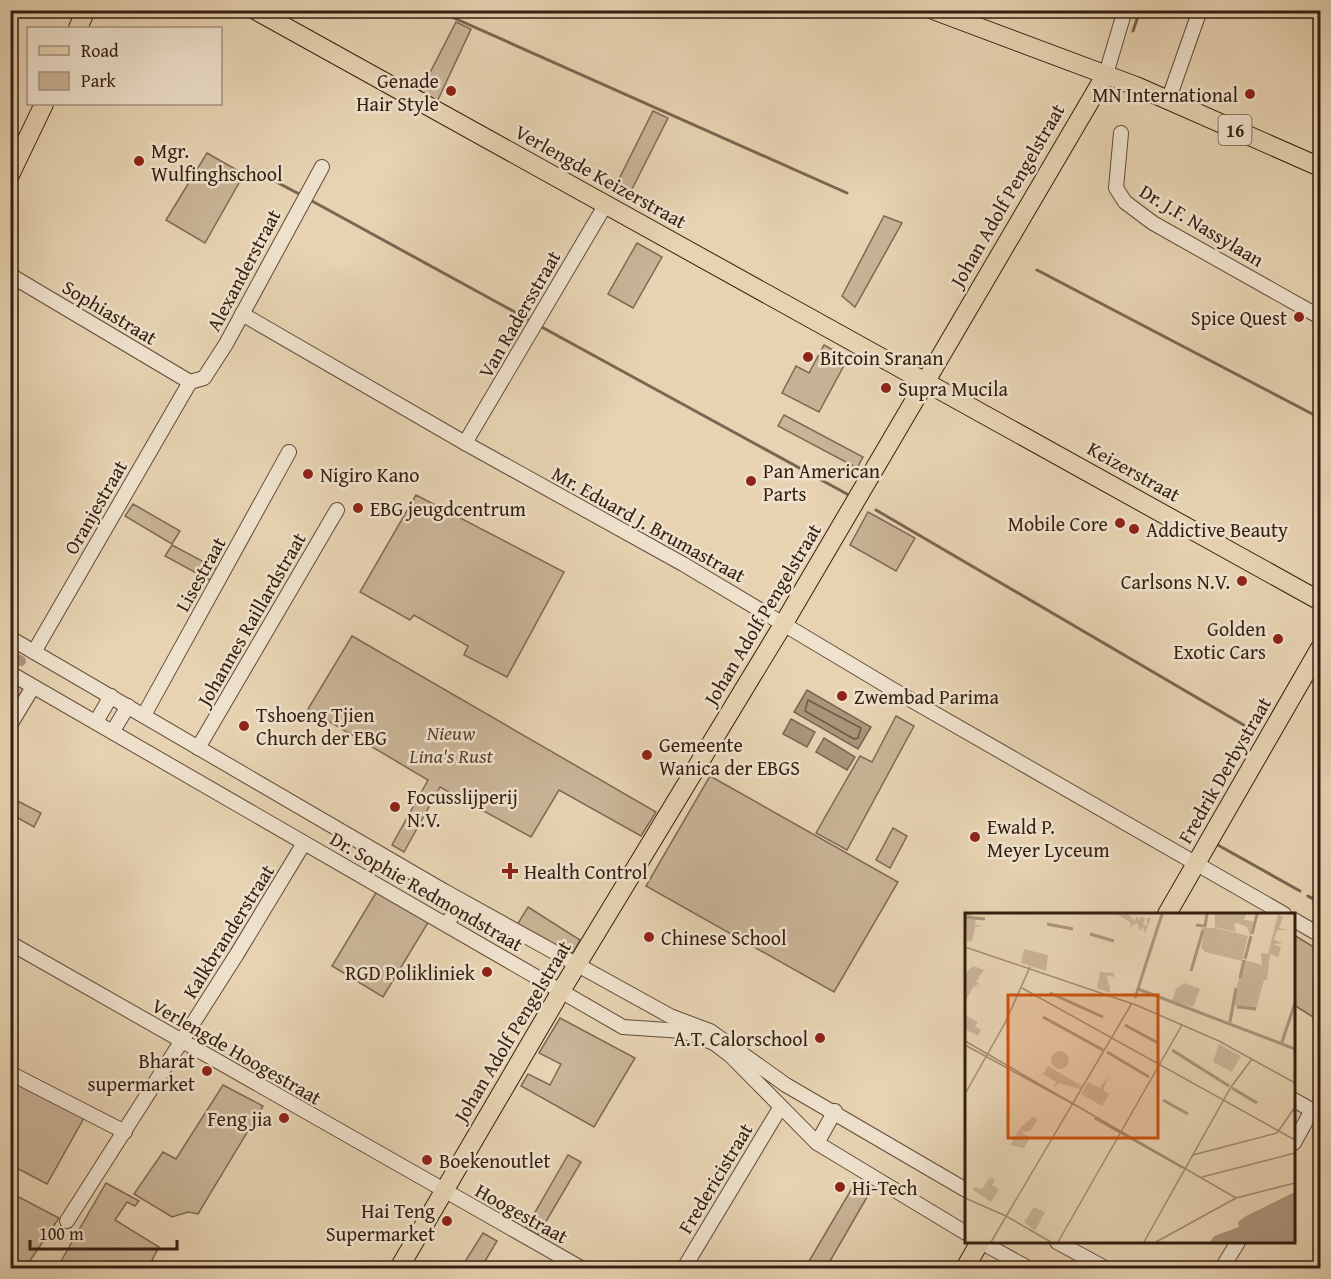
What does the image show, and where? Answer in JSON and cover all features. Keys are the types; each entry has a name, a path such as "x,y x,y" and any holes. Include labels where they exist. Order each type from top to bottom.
{"main road":[{"path":"78,27 86,10"},
{"name":"Verlengde Keizerstraat","path":"255,10 925,380"},
{"name":"16","path":"933,10 1106,74 1320,167"},
{"name":"Johan Adolf Pengelstraat","path":"399,1269 561,991 784,623 1091,96 1106,74"},
{"path":"1091,96 1128,90 1150,93"},
{"path":"10,175 44,105"},
{"name":"Keizerstraat","path":"925,380 1320,601"},
{"name":"Fredrik Derbystraat","path":"1168,913 1320,648"},
{"path":"965,1269 980,1243"}],"street":[{"path":"1106,74 1125,10"},
{"path":"1168,101 1200,10"},
{"name":"Dr. J.F. Nassylaan","path":"1121,133 1116,188 1125,202 1153,223 1320,317"},
{"name":"Alexanderstraat","path":"190,382 204,378 242,314 322,167"},
{"name":"Van Radersstraat","path":"465,443 606,204"},
{"name":"Sophiastraat","path":"10,275 190,382"},
{"name":"Mr. Eduard J. Brumastraat","path":"242,314 784,623 1280,913"},
{"name":"Oranjestraat","path":"34,652 190,382"},
{"name":"Lisestraat","path":"144,715 289,452"},
{"name":"Johannes Raillardstraat","path":"198,748 337,510"},
{"name":"Dr. Sophie Redmondstraat","path":"10,638 444,891 670,1016 710,1031 750,1067 780,1107 817,1143 965,1232"},
{"name":"Dr. Sophie Redmondstraat","path":"10,673 623,1028 683,1031 714,1043 750,1067 835,1111 965,1189"},
{"path":"10,725 33,687"},
{"path":"96,722 111,696"},
{"path":"112,731 128,706"},
{"name":"Kalkbranderstraat","path":"67,1221 182,1042 304,843"},
{"path":"444,891 451,904 453,915 446,924"},
{"path":"1295,921 1320,935"},
{"name":"Verlengde Hoogestraat","path":"10,943 444,1192"},
{"path":"10,1073 125,1132"},
{"path":"1295,1101 1316,1113 1295,1140"},
{"name":"Fredericistraat","path":"684,1269 780,1107"},
{"path":"817,1143 835,1111"},
{"name":"Hoogestraat","path":"444,1192 581,1269"},
{"path":"983,1243 1028,1269"},
{"path":"1059,1243 1106,1269"},
{"path":"1222,1269 1237,1243"}],"green space":[{"path":"456,22 471,29 436,104 419,94"},
{"path":"653,111 668,118 627,199 613,191"},
{"path":"207,153 244,174 205,243 166,220"},
{"path":"884,216 902,223 855,307 842,296"},
{"path":"637,243 662,257 633,308 608,294"},
{"path":"824,345 848,358 819,412 782,393 796,366 809,373"},
{"path":"784,415 863,457 857,468 778,426"},
{"path":"416,495 564,572 507,677 464,655 468,646 414,615 410,620 360,592"},
{"path":"133,504 180,531 172,544 125,516"},
{"path":"868,512 915,538 896,571 850,545"},
{"path":"172,545 217,569 211,581 165,556"},
{"name":"Nieuw Lina's Rust","path":"352,636 656,812 641,836 559,790 531,837 440,787 404,852 392,845 428,780 308,709"},
{"path":"11,679 24,689 11,717"},
{"path":"896,716 914,726 847,850 816,833 860,756 872,762"},
{"path":"710,776 898,882 834,992 646,886"},
{"path":"10,797 41,813 34,827 11,814"},
{"path":"893,828 907,836 890,868 876,860"},
{"path":"377,891 429,921 383,997 332,966"},
{"path":"528,907 580,940 571,956 517,925"},
{"path":"1295,936 1320,951 1320,1004 1313,1017 1295,1006"},
{"path":"560,1018 635,1058 594,1127 521,1086 528,1074 550,1085 561,1064 539,1053"},
{"path":"13,1080 85,1116 47,1184 11,1165"},
{"path":"223,1085 263,1106 198,1214 188,1212 172,1217 134,1194 163,1152 176,1159"},
{"path":"568,1155 581,1162 538,1235 526,1228"},
{"path":"106,1183 139,1201 135,1206 127,1202 115,1220 159,1247 152,1260 171,1268 91,1268 83,1264 80,1268 57,1268"},
{"path":"855,1183 870,1192 826,1268 805,1268"},
{"path":"11,1193 59,1218 25,1268 11,1268"},
{"path":"483,1233 497,1241 481,1268 461,1268"}],"water":[{"path":"807,690 871,727 858,749 794,712"},
{"path":"791,719 815,732 807,747 783,734"},
{"path":"824,738 855,757 847,770 816,752"}],"waterway":[{"path":"436,10 847,193"},
{"path":"1133,31 1140,10"},
{"path":"254,170 301,195"},
{"path":"312,201 533,322"},
{"path":"1037,270 1320,418"},
{"path":"538,325 847,494"},
{"path":"876,510 1254,731"},
{"path":"10,655 21,661"},
{"path":"1216,844 1300,891"},
{"path":"1308,896 1320,903"}],"place":[{"name":"Genade Hair Style","path":"451,91"},
{"name":"MN International","path":"1250,94"},
{"name":"Mgr. Wulfinghschool","path":"139,161"},
{"name":"Spice Quest","path":"1299,317"},
{"name":"Bitcoin Sranan","path":"808,357"},
{"name":"Supra Mucila","path":"886,388"},
{"name":"Nigiro Kano","path":"308,474"},
{"name":"Pan American Parts","path":"751,481"},
{"name":"EBG jeugdcentrum","path":"358,508"},
{"name":"Mobile Core","path":"1120,523"},
{"name":"Addictive Beauty","path":"1134,529"},
{"name":"Carlsons N.V.","path":"1242,581"},
{"name":"Golden Exotic Cars","path":"1278,639"},
{"name":"Zwembad Parima","path":"842,696"},
{"name":"Tshoeng Tjien Church der EBG","path":"244,726"},
{"name":"Gemeente Wanica der EBGS","path":"647,755"},
{"name":"Focusslijperij N.V.","path":"395,807"},
{"name":"Ewald P. Meyer Lyceum","path":"975,837"},
{"name":"Health Control","path":"510,871"},
{"name":"Chinese School","path":"649,937"},
{"name":"RGD Polikliniek","path":"487,972"},
{"name":"A.T. Calorschool","path":"820,1038"},
{"name":"Bharat supermarket","path":"207,1071"},
{"name":"Feng jia","path":"284,1118"},
{"name":"Boekenoutlet","path":"427,1160"},
{"name":"Hi-Tech","path":"840,1187"},
{"name":"Hai Teng Supermarket","path":"447,1221"}]}
